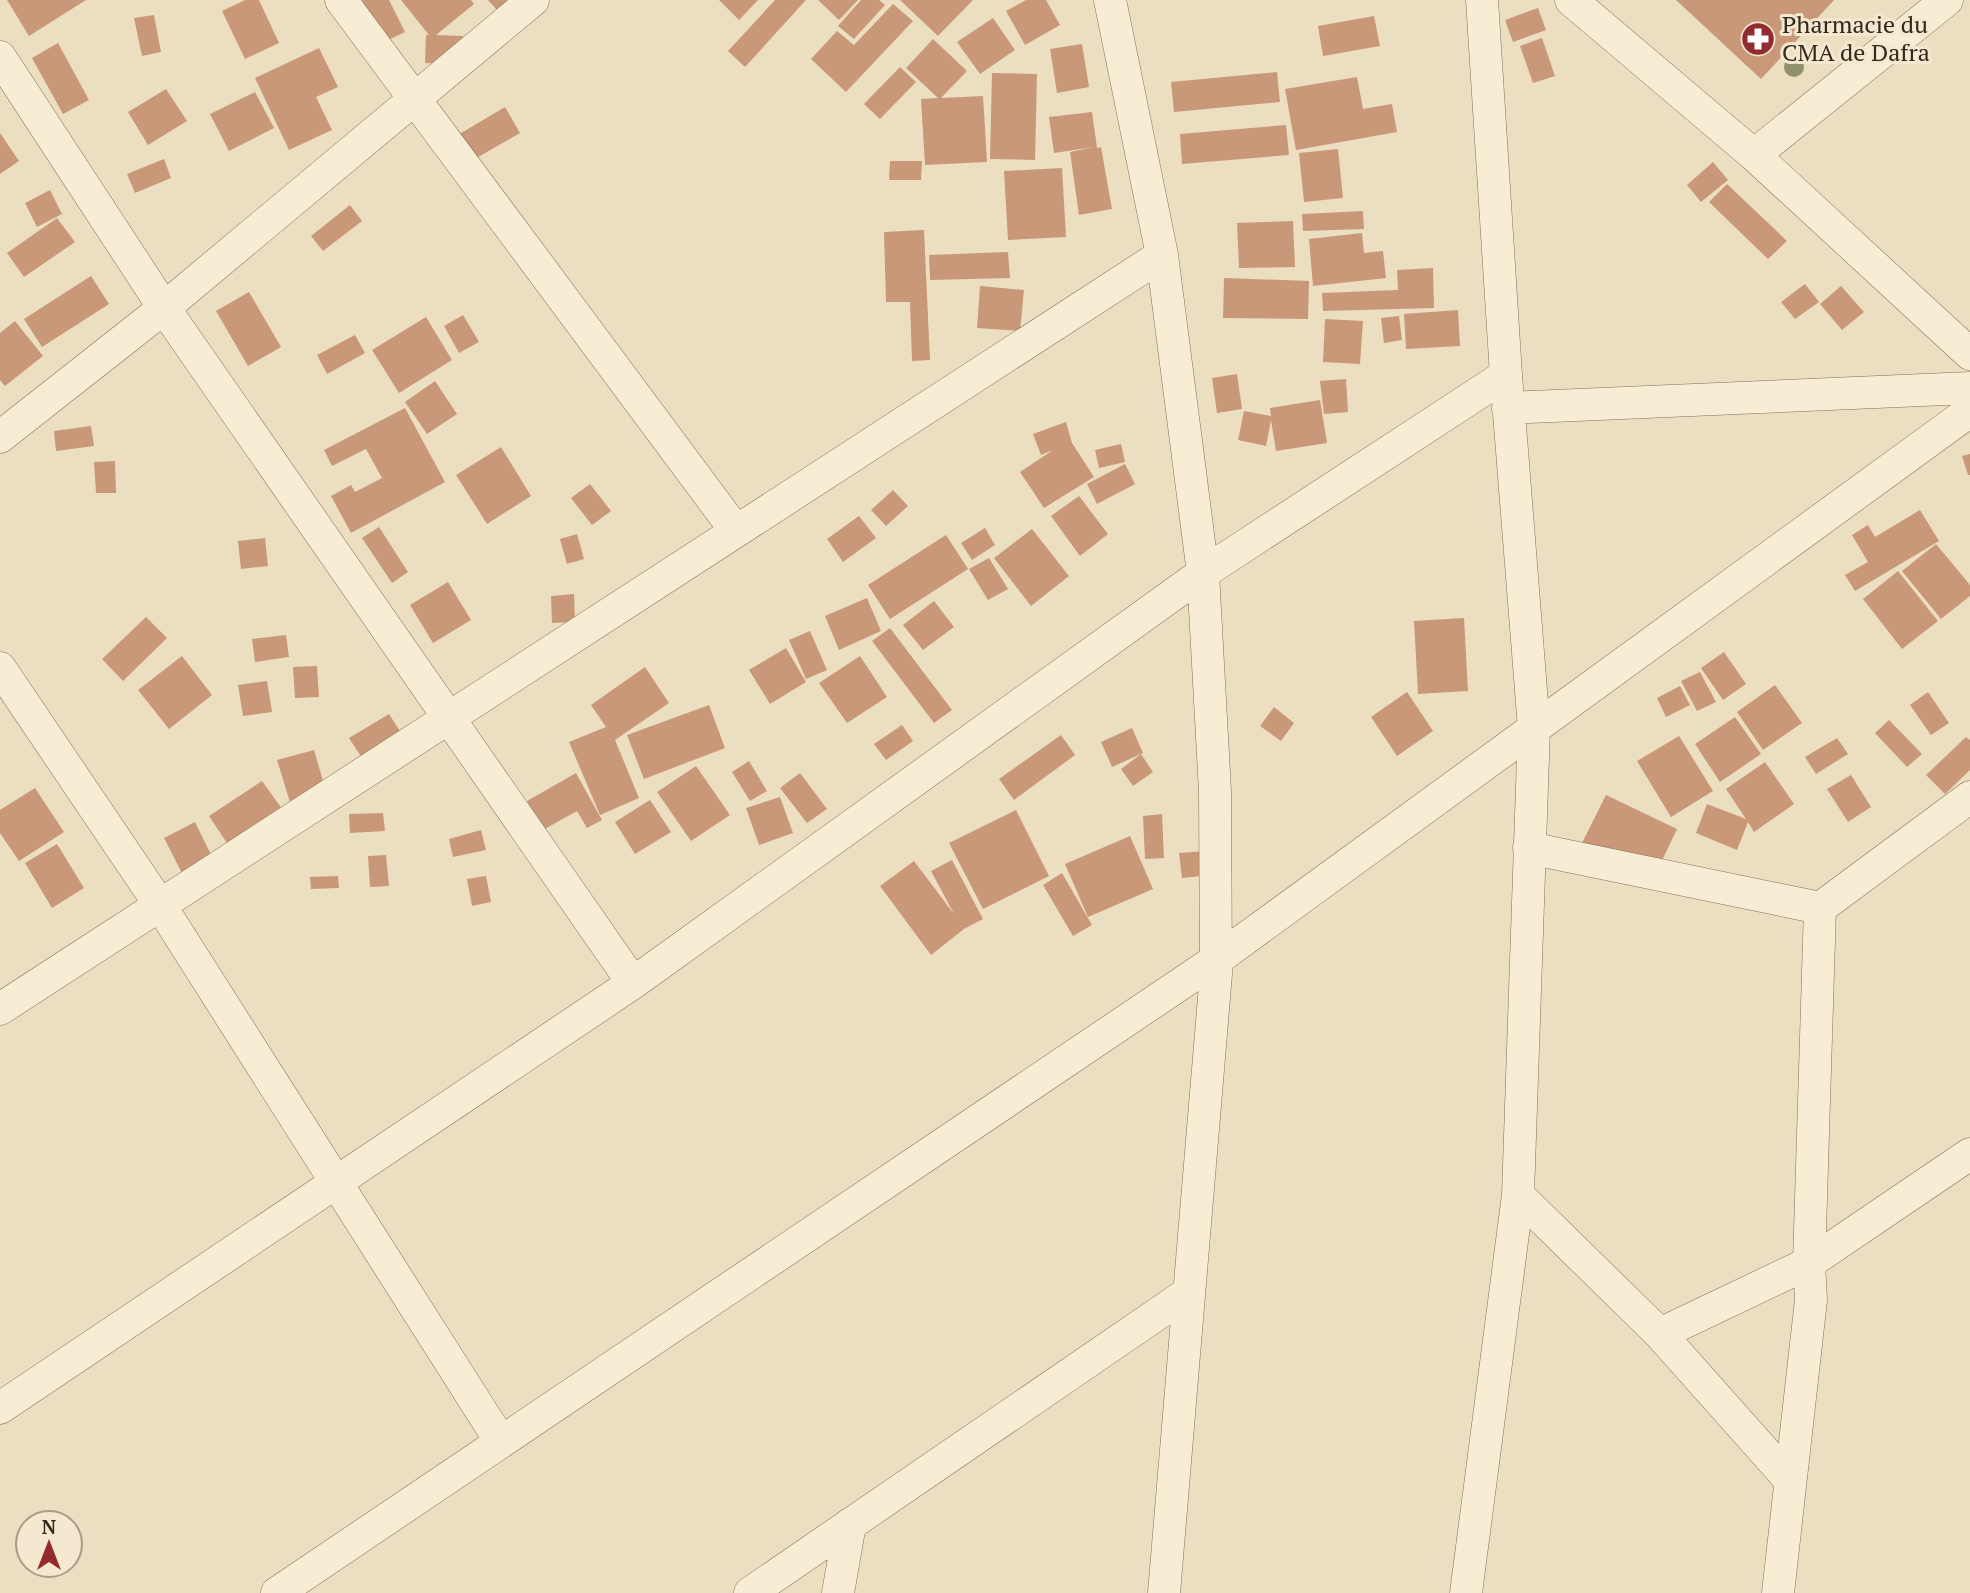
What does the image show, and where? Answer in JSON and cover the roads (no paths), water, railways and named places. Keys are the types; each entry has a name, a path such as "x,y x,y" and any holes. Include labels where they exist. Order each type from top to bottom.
{"street":[{"path":"341,0 736,531"},
{"path":"0,437 164,308 533,0"},
{"path":"1110,0 1162,255 1203,573 1215,791 1216,960 1164,1593"},
{"path":"1466,1593 1518,1195 1534,728 1508,408 1482,0"},
{"path":"1571,0 1754,155 1970,354"},
{"path":"1754,155 1947,0"},
{"path":"0,57 164,308 633,983"},
{"path":"0,1009 1162,255"},
{"path":"0,1408 633,983 1203,573 1506,375"},
{"path":"1508,408 1970,388"},
{"path":"277,1593 1216,960 1970,411"},
{"path":"0,668 160,905 501,1442"},
{"path":"1529,848 1820,908 1970,797"},
{"path":"1778,1593 1811,1300 1809,1263 1820,908"},
{"path":"1660,1334 1809,1263 1970,1154"},
{"path":"1518,1195 1660,1334 1790,1480"},
{"path":"750,1593 1188,1293"},
{"path":"838,1593 850,1524"}],"place":[{"name":"Pharmacie du CMA de Dafra","path":"1758,39"}]}
